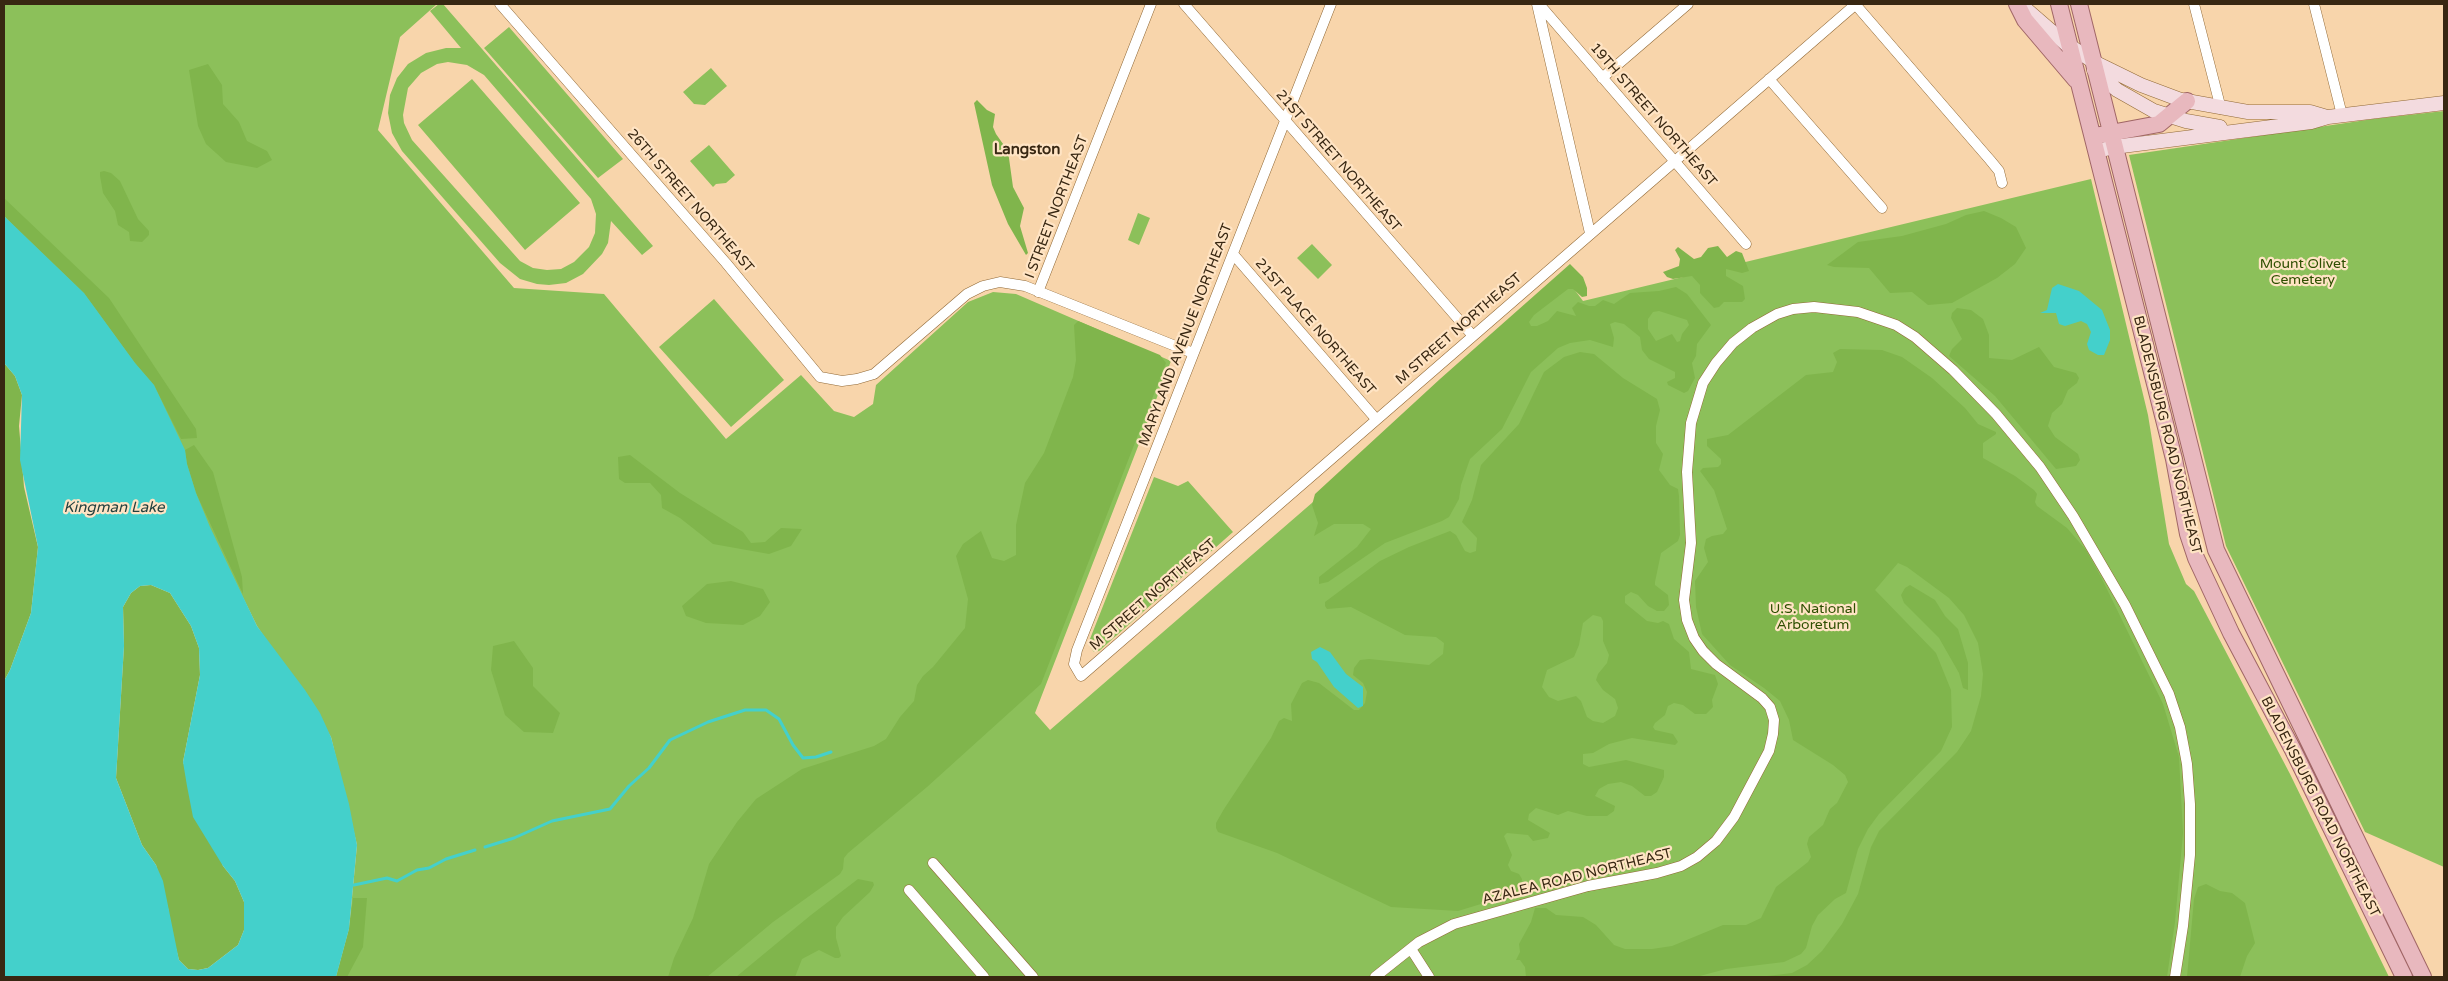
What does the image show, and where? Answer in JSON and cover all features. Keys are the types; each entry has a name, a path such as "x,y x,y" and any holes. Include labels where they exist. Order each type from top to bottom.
{"main road":[{"path":"2018,4 2135,102 2171,117 2203,125 2240,130"},
{"path":"2018,4 2025,20 2079,83"},
{"name":"BLADENSBURG ROAD NORTHEAST","path":"2059,4 2174,459 2188,534 2196,558 2231,634 2293,750 2404,977"},
{"name":"BLADENSBURG ROAD NORTHEAST","path":"2079,4 2157,322 2216,550 2423,977"},
{"path":"2095,67 2159,94 2187,102 2248,112 2310,112 2328,117"},
{"path":"2095,144 2113,140 2159,124 2171,117 2187,102"},
{"path":"2113,140 2240,130 2444,103"},
{"path":"2129,282 2146,278"},
{"path":"2140,326 2157,322"},
{"path":"2364,894 2379,886"}],"street":[{"name":"26TH STREET NORTHEAST","path":"500,4 726,263 820,377 842,381 858,380 874,374"},
{"name":"I STREET NORTHEAST","path":"874,374 959,300 977,288 988,284 1005,282 1038,292 1151,4"},
{"name":"21ST STREET NORTHEAST","path":"1184,4 1472,336"},
{"name":"MARYLAND AVENUE NORTHEAST","path":"1080,676 1074,664 1077,650 1331,4"},
{"path":"1538,4 1590,233"},
{"name":"19TH STREET NORTHEAST","path":"1538,4 1746,244"},
{"path":"1602,78 1688,4"},
{"path":"1856,4 1999,171 2002,183"},
{"name":"M STREET NORTHEAST","path":"1080,676 1856,4"},
{"path":"2194,4 2221,109"},
{"path":"2314,4 2342,115"},
{"path":"1769,78 1882,208"},
{"name":"21ST PLACE NORTHEAST","path":"1232,254 1376,419"},
{"path":"1038,292 1193,353"},
{"name":"AZALEA ROAD NORTHEAST","path":"1375,977 1411,948 1440,930 1465,920 1588,886 1657,873 1681,866 1698,857 1716,841 1738,811 1769,751 1774,720 1770,707 1762,698 1707,656 1694,638 1687,620 1684,600 1691,543 1687,472 1692,417 1699,393 1706,378 1725,352 1744,334 1782,312 1803,307 1825,307 1864,314 1900,327 1926,346 1974,391 2017,437 2055,488 2099,558 2125,605 2174,707 2188,770 2190,855 2183,926 2175,977"},
{"path":"933,863 1033,977"},
{"path":"909,890 984,977"},
{"path":"1411,948 1429,977"}],"green space":[{"name":"U.S. National Arboretum","path":"4,4 437,4 400,37 378,130 514,288 604,294 726,439 801,375 834,411 854,417 873,404 876,385 968,302 993,292 1016,294 1171,361 1035,713 1050,730 1568,281 1583,301 2091,179 2148,415 2169,544 2186,584 2194,591 2290,774 2389,977 336,977 349,929 357,845 331,737 257,626 114,335 4,216"},
{"path":"439,4 443,4 653,246 642,255 611,221 608,243 602,254 583,274 566,283 537,284 520,279 500,263 402,151 392,133 388,113 390,95 397,78 408,64 426,53 446,48 461,48 430,11","holes":["448,62 467,65 484,75 591,199 596,214 595,233 589,247 574,262 561,269 533,268 520,261 412,140 404,123 403,115 408,88 421,73 437,64"]},
{"path":"509,27 623,159 598,178 484,48"},
{"path":"208,64 222,85 223,104 239,122 247,141 267,151 272,160 257,168 226,162 206,144 198,126 189,70"},
{"path":"711,68 727,86 705,105 694,104 683,92"},
{"path":"472,79 580,203 525,250 418,125"},
{"path":"977,100 987,110 995,114 993,127 1008,151 1013,187 1024,208 1020,226 1028,253 1026,255 1008,224 992,185 974,103"},
{"name":"Mount Olivet Cemetery","path":"2444,111 2444,867 2365,832 2226,546 2129,155 2373,119"},
{"path":"709,145 735,175 726,183 716,184 713,187 690,161"},
{"path":"100,172 111,173 120,181 138,219 149,231 149,235 142,242 130,241 129,232 118,225 115,211 103,193"},
{"path":"4,198 109,298 196,429 197,438 181,439 154,385 135,363 84,293 4,216"},
{"path":"1984,211 2016,227 2026,248 2015,264 1997,278 1952,303 1928,305 1912,292 1890,293 1869,268 1827,265 1858,242 1902,236"},
{"path":"1138,213 1150,218 1139,245 1128,240"},
{"path":"1312,244 1332,265 1318,279 1297,258"},
{"path":"1718,246 1727,257 1736,251 1742,253 1749,271 1742,273 1726,269 1726,276 1743,286 1745,299 1742,302 1724,302 1719,307 1714,308 1700,293 1700,285 1692,276 1673,279 1667,277 1663,272 1679,266 1680,259 1675,250 1678,247 1694,259 1701,257 1708,248"},
{"path":"1570,264 1583,277 1587,288 1587,296 1582,297 1573,289 1568,289 1534,315 1529,322 1531,326 1537,326 1548,321 1557,311 1576,316 1572,308 1578,302 1595,306 1603,300 1614,304 1630,293 1659,291 1676,287 1687,294 1711,325 1697,344 1696,356 1692,363 1695,378 1688,391 1684,393 1668,385 1667,382 1675,378 1675,372 1649,359 1642,350 1640,337 1624,324 1615,322 1610,324 1614,338 1613,347 1590,340 1570,343 1558,348 1531,372 1502,429 1470,459 1461,485 1459,499 1449,517 1385,543 1328,582 1319,584 1319,577 1357,547 1371,529 1363,524 1334,524 1314,536 1318,523 1312,505 1315,494 1440,379","holes":["1659,311 1687,320 1689,325 1682,334 1680,341 1677,342 1672,334 1656,341 1648,329 1648,319 1653,312"]},
{"path":"714,299 784,380 731,427 659,347"},
{"path":"1957,308 1971,310 1983,319 1989,335 1989,358 2012,360 2039,347 2054,367 2076,373 2079,378 2077,383 2068,390 2062,404 2052,413 2048,426 2055,437 2078,454 2080,460 2076,466 2056,469 1995,396 1949,356 1952,349 1962,339 1951,318 1952,313"},
{"path":"1078,321 1160,355 1166,363 1041,684 927,787 848,853 844,858 843,869 840,874 773,922 707,977 668,977 674,958 693,918 709,864 737,822 756,799 802,769 874,746 886,739 900,717 914,701 917,685 923,676 933,667 965,628 968,599 956,556 963,544 981,531 992,558 1004,561 1016,555 1016,525 1025,483 1044,453 1073,377 1076,360 1074,325"},
{"name":"U.S. National Arboretum","path":"1840,349 1882,350 1902,357 1932,378 1965,408 1978,424 1996,432 1996,434 1983,443 1983,458 2015,476 2034,490 2037,494 2035,502 2037,506 2067,528 2086,550 2101,577 2163,704 2179,757 2183,833 2175,922 2167,977 1759,977 1792,973 1807,965 1822,951 1842,924 1858,894 1871,847 1879,831 1957,752 1971,731 1981,696 1983,674 1978,643 1964,615 1949,598 1907,567 1898,563 1875,590 1936,653 1951,690 1952,727 1941,751 1879,814 1868,829 1858,849 1846,893 1835,899 1818,915 1812,926 1806,948 1801,954 1784,962 1726,969 1696,977 1526,977 1525,967 1520,960 1516,960 1520,952 1519,944 1531,922 1535,908 1546,908 1556,915 1583,917 1596,925 1614,945 1625,949 1652,949 1672,946 1723,925 1746,925 1761,918 1776,887 1808,862 1811,857 1807,844 1809,837 1823,825 1830,809 1837,803 1848,782 1845,775 1833,765 1793,740 1789,720 1780,701 1730,665 1702,634 1696,607 1695,581 1708,562 1704,548 1706,539 1723,534 1727,529 1714,490 1700,471 1703,468 1718,467 1721,464 1721,459 1707,446 1707,439 1728,435 1806,375 1833,372 1837,362 1833,353"},
{"path":"1580,352 1594,354 1623,378 1657,399 1660,410 1656,426 1656,443 1663,454 1659,470 1670,485 1678,489 1680,535 1678,541 1661,553 1655,582 1655,585 1668,595 1669,605 1664,611 1657,611 1648,606 1638,595 1631,592 1625,596 1625,603 1647,621 1658,623 1663,621 1669,624 1674,639 1689,652 1691,669 1715,675 1718,684 1712,700 1713,707 1706,714 1695,714 1683,705 1674,703 1668,706 1665,715 1653,727 1655,730 1673,734 1678,742 1675,745 1632,738 1609,744 1593,753 1583,754 1583,764 1589,767 1626,760 1664,770 1664,777 1657,792 1651,796 1645,796 1632,786 1621,782 1608,784 1599,789 1595,796 1615,806 1614,811 1607,816 1587,816 1568,811 1558,815 1536,808 1529,814 1528,820 1550,833 1548,838 1533,841 1528,835 1507,833 1504,836 1512,855 1508,865 1511,871 1519,874 1522,879 1521,889 1517,893 1458,911 1391,907 1277,853 1218,832 1216,823 1271,738 1279,721 1284,718 1292,721 1291,704 1302,683 1308,680 1319,683 1354,710 1359,710 1365,703 1367,692 1363,683 1353,675 1354,668 1360,660 1369,659 1429,665 1443,654 1444,643 1436,637 1405,635 1351,607 1327,609 1325,602 1380,561 1450,531 1456,535 1465,551 1470,553 1476,551 1477,538 1462,522 1472,500 1481,465 1519,424 1544,372 1564,357","holes":["1593,615 1601,617 1603,621 1603,641 1609,655 1607,663 1598,674 1596,680 1603,690 1615,699 1618,708 1615,716 1603,723 1593,721 1587,717 1581,701 1576,696 1558,701 1549,697 1542,687 1547,670 1574,657 1579,645 1583,623"]},
{"path":"4,363 15,376 22,395 19,426 24,487 38,547 31,613 10,670 4,681"},
{"path":"194,445 213,472 242,577 243,594 196,493 187,464 185,450"},
{"path":"630,455 680,493 743,532 751,543 765,542 781,528 802,529 791,546 769,554 713,544 680,518 662,508 661,495 650,483 625,483 619,479 618,457"},
{"path":"1154,477 1178,486 1188,481 1233,532 1099,651 1094,652 1088,644"},
{"path":"731,581 763,589 770,602 760,616 743,625 706,623 686,616 682,606 707,584"},
{"path":"151,585 170,593 191,626 199,648 200,675 183,762 223,866 235,881 244,902 244,930 238,945 208,968 198,970 188,969 179,960 168,908 156,865 142,845 116,778 124,646 123,607 131,593 140,586"},
{"path":"1910,585 1935,600 1945,616 1958,629 1968,663 1968,690 1963,688 1959,673 1939,638 1904,603 1901,595 1905,588"},
{"path":"514,641 533,668 533,686 560,713 553,733 524,732 505,715 491,670 493,646"},
{"path":"858,879 873,882 874,885 870,892 843,917 836,927 836,938 841,956 839,958 819,950 802,959 795,977 736,977 811,915"},
{"path":"2206,884 2220,891 2232,893 2245,903 2255,943 2247,956 2240,977 2187,977 2194,899 2198,887"},
{"path":"353,898 367,898 363,947 347,977 336,977 349,929"}],"water":[{"name":"Kingman Lake","path":"4,216 84,293 135,363 154,385 185,450 187,464 196,493 210,527 257,626 305,690 320,713 331,737 349,804 357,845 349,929 336,977 4,977 4,681 10,670 31,613 38,547 20,460 22,395 15,376 4,363","holes":["151,585 170,593 191,626 199,648 200,675 183,762 193,817 223,866 235,881 244,902 244,930 238,945 208,968 198,970 188,969 179,960 163,881 156,865 142,845 116,778 124,646 123,607 131,593 140,586"]},
{"path":"2058,284 2079,291 2102,310 2110,330 2110,340 2104,355 2098,355 2089,350 2087,344 2091,332 2087,324 2081,321 2065,326 2059,324 2056,313 2040,313 2047,310 2052,288"},
{"path":"1320,647 1330,652 1346,674 1363,687 1363,706 1358,708 1334,687 1317,662 1312,659 1311,652"}],"waterway":[{"path":"485,847 514,838 552,821 610,809 629,786 649,768 670,740 708,722 745,710 766,710 779,719 793,745 803,758 816,757 831,752"},
{"path":"354,885 387,878 397,881 417,870 429,868 446,859 475,850"}],"district":[{"name":"Langston","path":"1027,150"}]}
